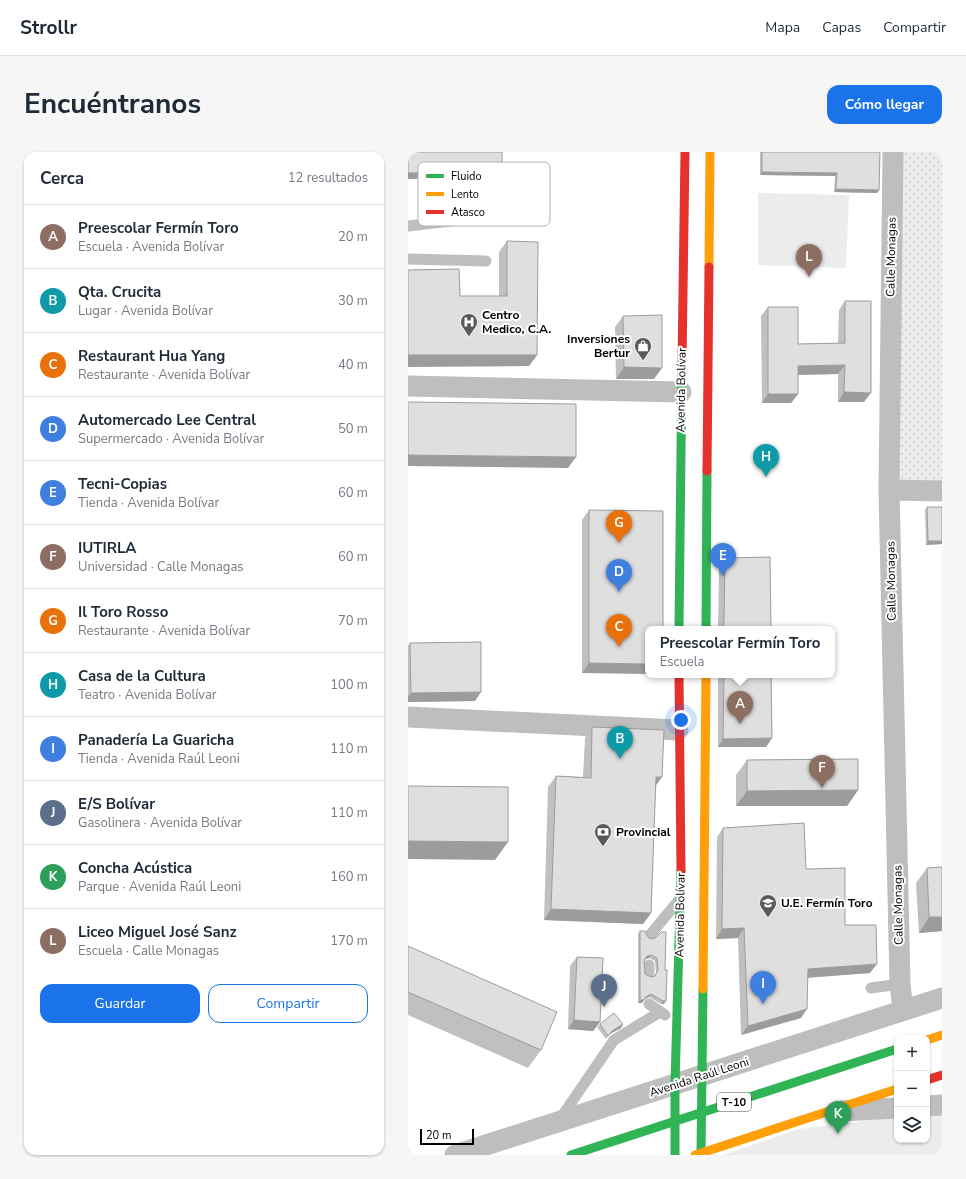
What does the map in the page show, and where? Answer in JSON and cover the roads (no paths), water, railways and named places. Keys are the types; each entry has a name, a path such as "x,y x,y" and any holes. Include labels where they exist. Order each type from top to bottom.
{"main road":[{"name":"Avenida Bolívar","path":"679,626 685,152"},
{"path":"706,626 710,152"},
{"name":"Avenida Bolívar","path":"675,1155 675,1084 681,898 678,730 679,678"},
{"name":"Avenida Bolívar","path":"699,1154 702,1113 706,678"},
{"path":"930,1039 942,1035"},
{"name":"T-10","path":"571,1155 894,1050"},
{"path":"930,1079 942,1075"},
{"path":"699,1154 894,1090"}],"street":[{"name":"Calle Monagas","path":"893,152 889,490 900,984 903,1010"},
{"path":"408,386 681,392"},
{"path":"889,490 942,491"},
{"path":"408,717 678,730"},
{"name":"Avenida Raúl Leoni","path":"455,1155 942,998"},
{"path":"930,1106 942,1105"},
{"path":"829,1111 894,1108"}],"lane":[{"path":"408,226 418,225"},
{"path":"408,259 486,261"},
{"path":"650,934 681,898"},
{"path":"871,988 900,984"},
{"path":"649,1004 660,1012 678,1021"},
{"path":"560,1120 614,1040 660,1012"}],"place":[{"name":"Liceo Miguel José Sanz","path":"809,277"},
{"name":"Centro Medico, C.A.","path":"469,337"},
{"name":"Inversiones Bertur","path":"643,361"},
{"name":"Casa de la Cultura","path":"766,477"},
{"name":"Il Toro Rosso","path":"619,543"},
{"name":"Tecni-Copias","path":"723,576"},
{"name":"Automercado Lee Central","path":"619,592"},
{"name":"Restaurant Hua Yang","path":"619,647"},
{"name":"Preescolar Fermín Toro","path":"740,724"},
{"name":"Qta. Crucita","path":"620,759"},
{"name":"IUTIRLA","path":"822,788"},
{"name":"Provincial","path":"603,847"},
{"name":"U.E. Fermín Toro","path":"768,918"},
{"name":"Panadería La Guaricha","path":"763,1004"},
{"name":"E/S Bolívar","path":"604,1007"},
{"name":"Concha Acústica","path":"838,1134"}]}
